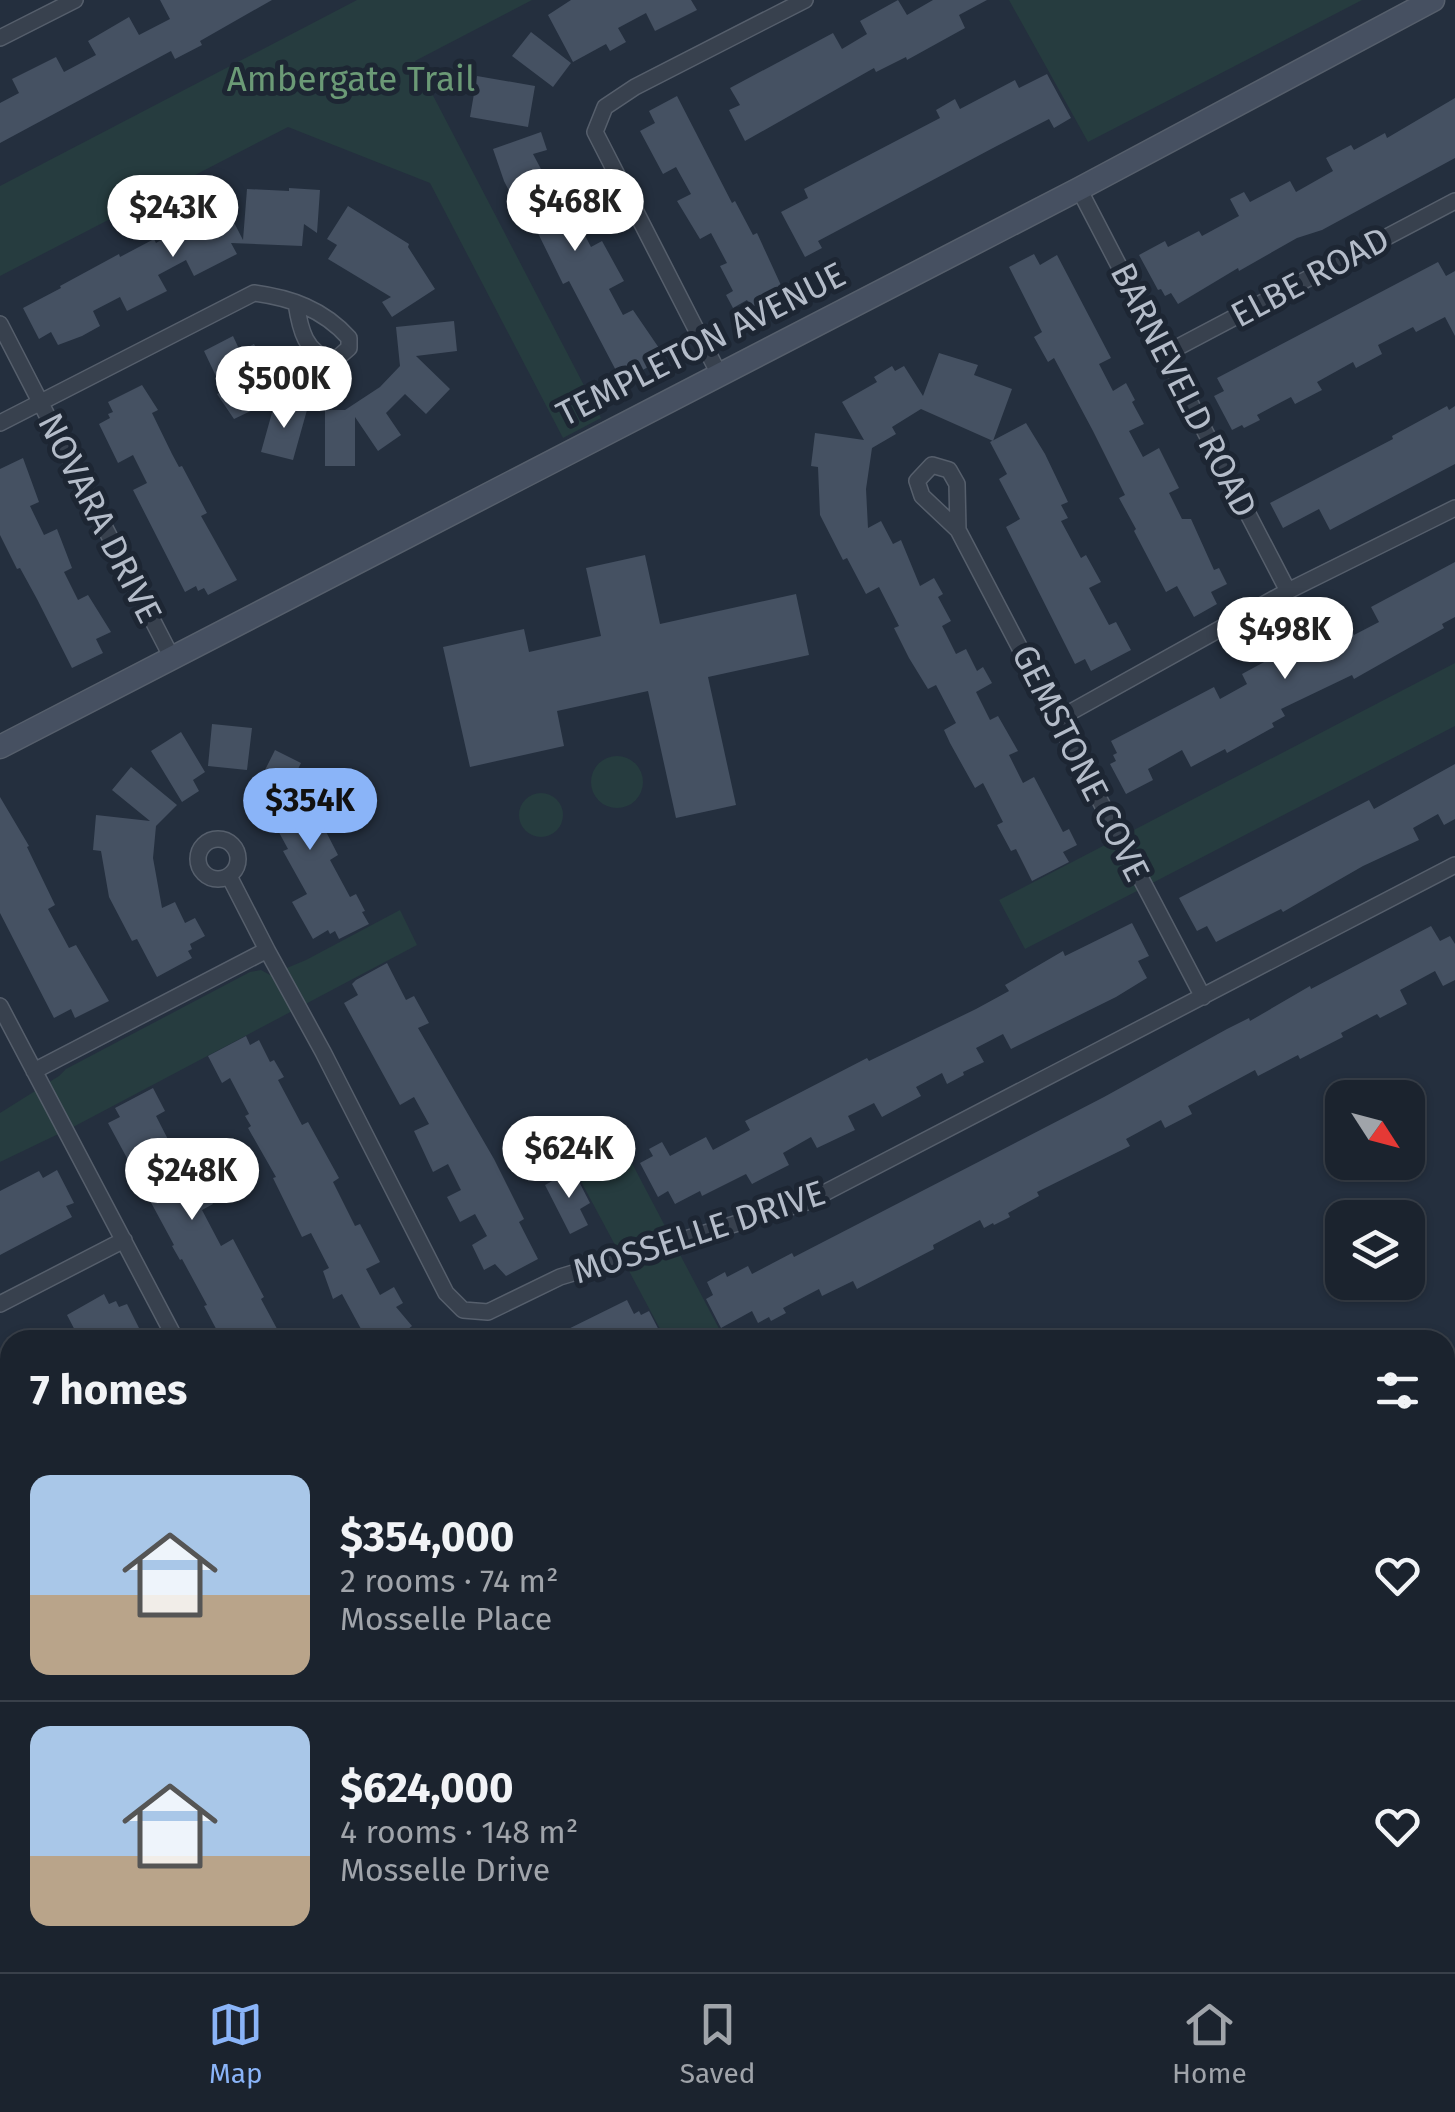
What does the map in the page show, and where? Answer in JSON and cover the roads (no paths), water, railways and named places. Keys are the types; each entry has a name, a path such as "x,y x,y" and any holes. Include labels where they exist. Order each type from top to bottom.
{"street":[{"path":"0,38 74,0"},
{"path":"720,374 596,132 605,108 636,87 805,0"},
{"name":"TEMPLETON AVENUE","path":"0,747 1079,189 1433,0"},
{"name":"BARNEVELD ROAD","path":"1079,189 1288,591"},
{"name":"ELBE ROAD","path":"1165,354 1455,201"},
{"path":"0,423 254,293 284,297 296,303"},
{"name":"NOVARA DRIVE","path":"0,324 172,658"},
{"path":"1060,718 1288,591 1455,508"},
{"name":"GEMSTONE COVE","path":"958,530 1203,996"},
{"name":"MOSSELLE DRIVE","path":"268,950 446,1293 463,1310 480,1314 560,1277 807,1202 1455,865"},
{"path":"34,1071 268,950 229,876"},
{"path":"0,1006 171,1330"},
{"path":"0,1304 124,1240"}],"park label":[{"name":"Ambergate Trail","path":"351,79"}]}
